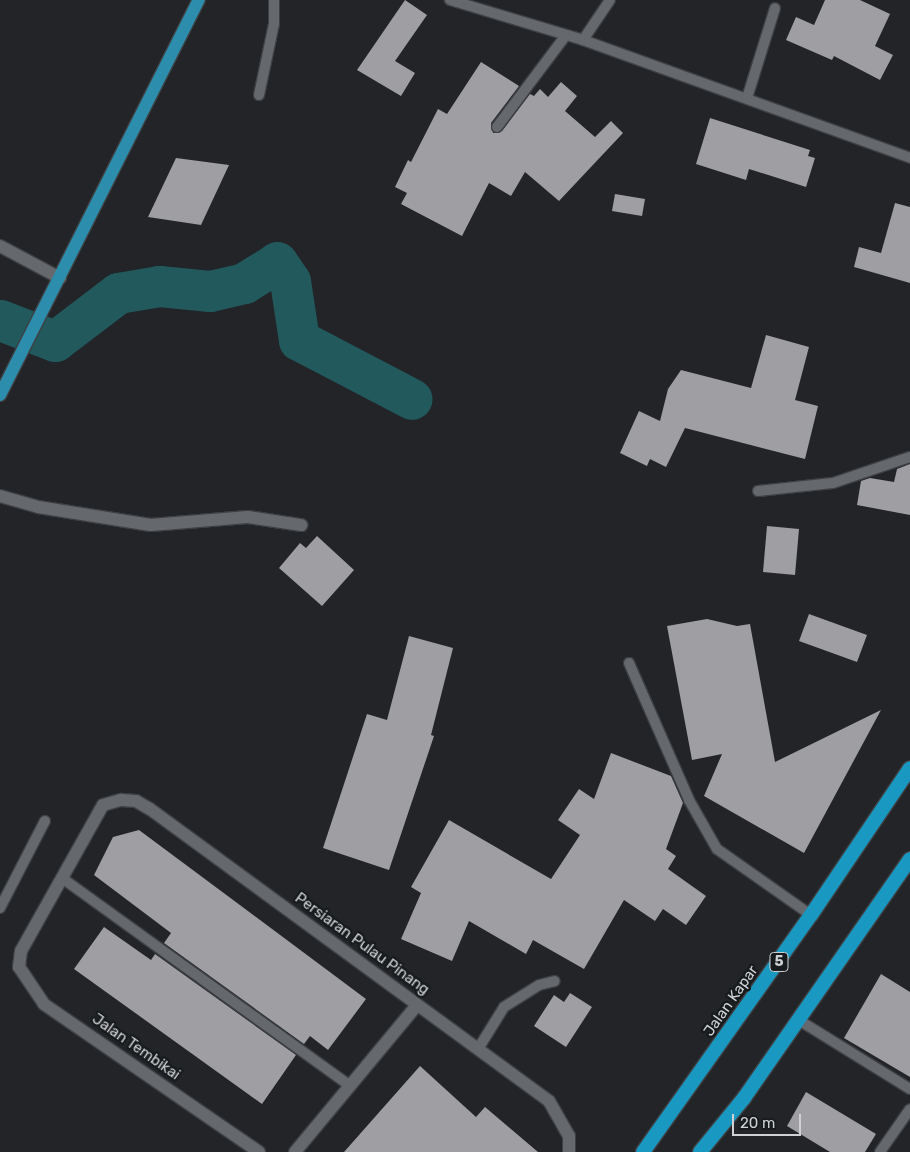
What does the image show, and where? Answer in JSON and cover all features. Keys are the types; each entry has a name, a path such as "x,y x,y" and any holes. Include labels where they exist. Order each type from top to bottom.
{"highway":[{"name":"Jalan Kapar","path":"643,1152 812,915 910,768"},
{"path":"700,1152 744,1098 910,859"}],"main road":[{"path":"2,390 199,0"}],"street":[{"path":"0,246 60,278"},
{"path":"0,496 38,507 152,525 248,517 300,525"},
{"name":"Persiaran Pulau Pinang","path":"62,878 103,805 121,800 136,801 150,809 549,1101 569,1136 569,1152"},
{"name":"Jalan Tembikai","path":"62,878 21,951 19,967 44,1004 259,1152"},
{"path":"295,1152 417,1004"}],"lane":[{"path":"259,95 274,24 274,0"},
{"path":"450,0 583,40 910,158"},
{"path":"583,40 610,0"},
{"path":"747,98 775,8"},
{"path":"498,127 566,35"},
{"path":"758,491 833,483 910,457"},
{"path":"629,663 689,800 718,848 812,915"},
{"path":"0,908 45,821"},
{"path":"62,878 349,1085"},
{"path":"478,1049 504,1007 539,985 555,981"},
{"path":"797,1020 910,1089"},
{"path":"880,1152 910,1109"}],"building":[{"path":"405,0 427,15 395,61 415,73 401,96 357,70"},
{"path":"825,0 860,0 890,14 875,46 893,55 880,80 834,56 832,60 786,40 796,17 814,25"},
{"path":"481,62 519,86 491,123 493,133 502,131 530,94 534,96 540,89 548,97 561,82 577,96 565,111 595,137 611,121 623,133 559,201 525,172 511,196 489,183 462,236 401,204 407,193 395,187 408,160 411,162 438,109 447,114"},
{"path":"710,118 810,150 808,156 815,158 806,187 749,169 746,180 696,164"},
{"path":"176,158 229,165 201,225 148,217"},
{"path":"615,194 645,199 642,216 612,211"},
{"path":"895,203 910,207 910,283 854,267 859,247 881,253"},
{"path":"766,335 809,347 795,400 818,406 805,459 685,428 666,467 650,459 647,466 620,453 639,411 660,421 668,389 681,370 751,388"},
{"path":"910,464 910,515 857,505 861,481 870,478 894,482 897,469"},
{"path":"767,526 799,529 795,575 763,572"},
{"path":"317,536 354,570 322,606 279,568 300,543 306,548"},
{"path":"809,614 867,635 857,662 799,641"},
{"path":"707,619 737,626 750,624 775,762 881,710 804,853 704,796 722,754 692,760 667,626"},
{"path":"409,636 453,648 431,735 434,736 389,870 323,848 367,714 387,720"},
{"path":"611,753 671,776 683,803 666,849 676,856 668,869 706,896 686,925 663,909 655,921 624,900 584,969 533,940 526,954 469,921 452,961 401,939 421,893 411,887 449,820 551,879 580,835 558,820 579,789 594,799"},
{"path":"139,830 366,999 328,1050 310,1036 304,1044 164,943 171,933 94,875 113,837"},
{"path":"104,927 151,960 155,954 296,1055 262,1104 74,969"},
{"path":"881,974 910,992 910,1077 844,1038"},
{"path":"570,993 592,1007 566,1047 534,1026 554,995 564,1002"},
{"path":"420,1066 476,1117 485,1107 538,1152 344,1152"},
{"path":"806,1092 876,1134 865,1152 830,1152 787,1126"}],"waterway":[{"path":"0,320 55,341 118,293 159,286 210,291 244,283 277,262 290,281 299,340 412,399"}]}
